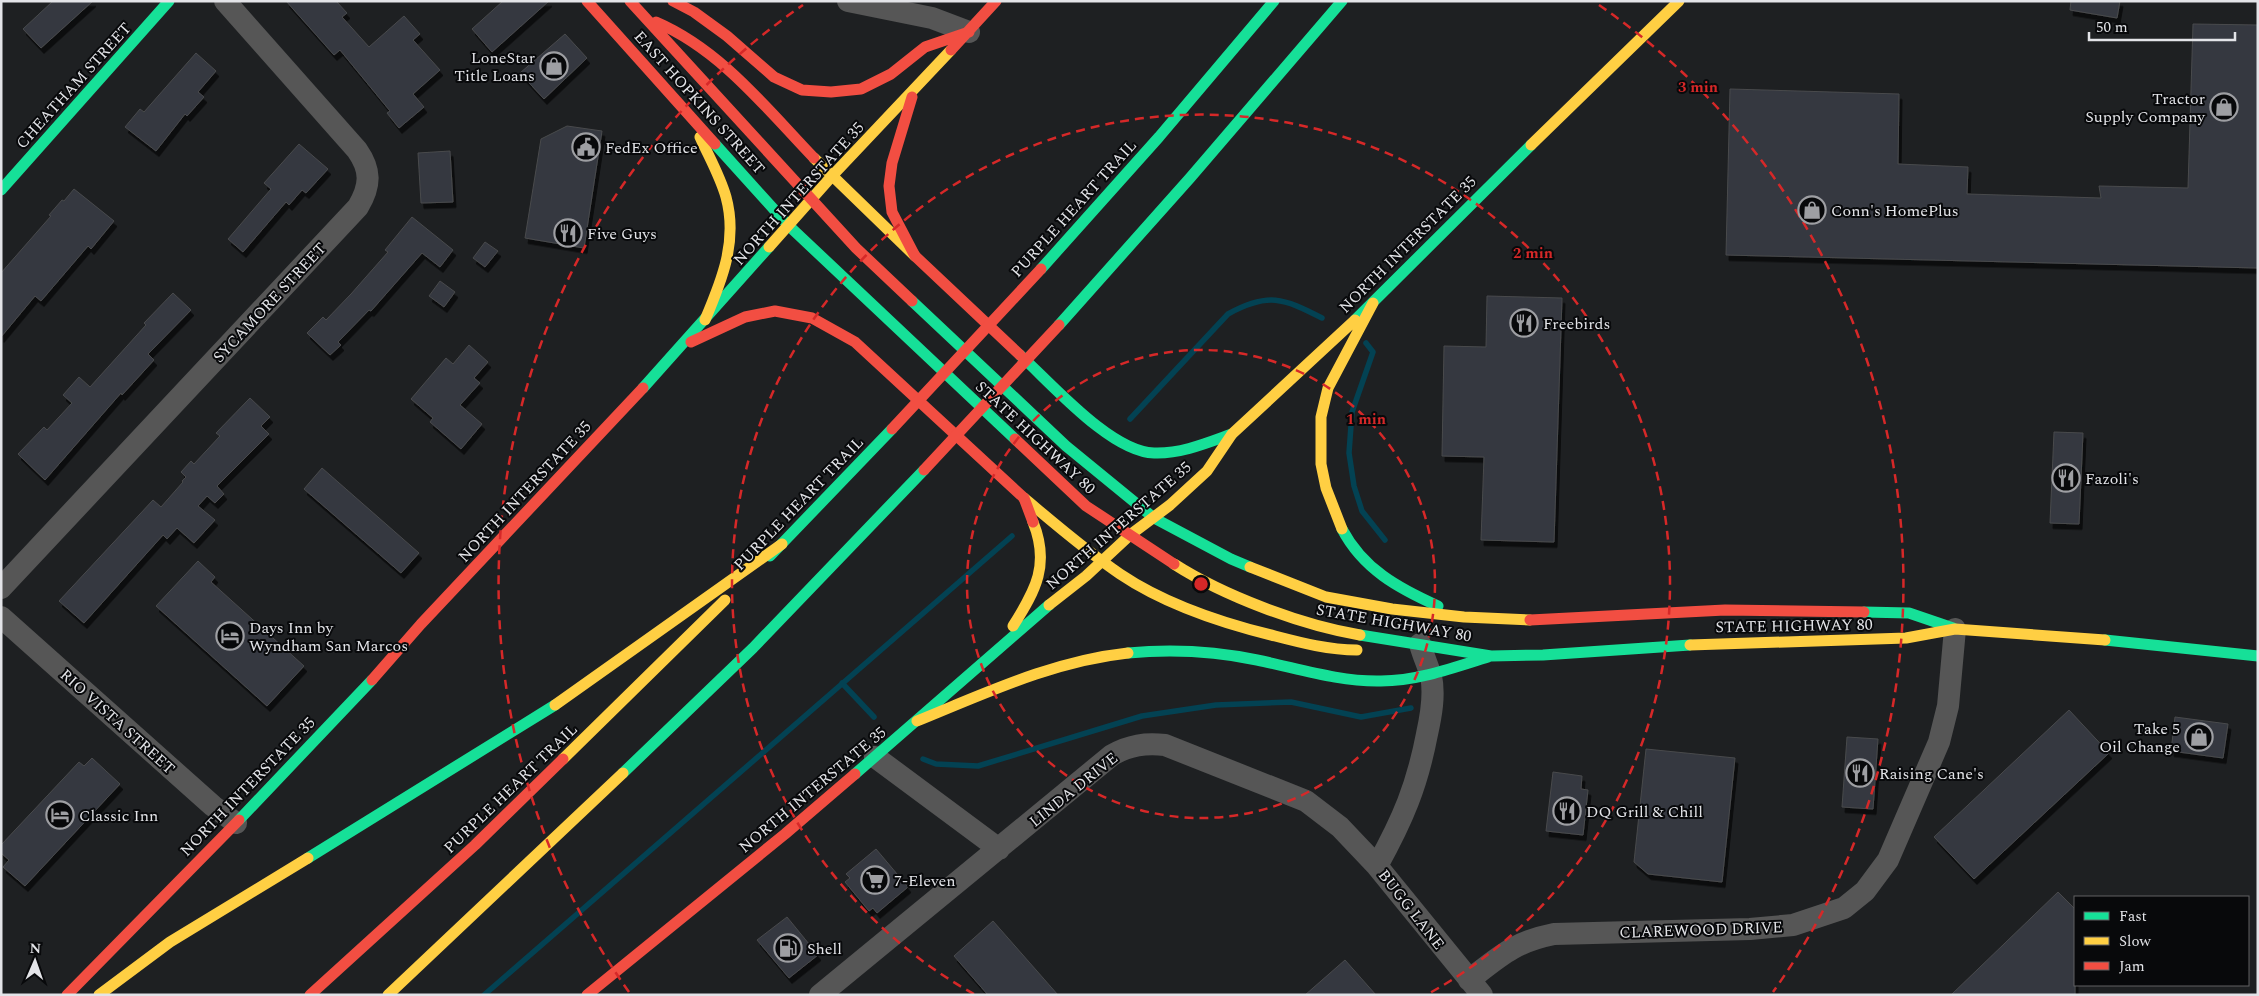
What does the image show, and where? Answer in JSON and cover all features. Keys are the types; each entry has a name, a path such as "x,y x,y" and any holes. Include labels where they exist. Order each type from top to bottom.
{"main road":[{"name":"CHEATHAM STREET","path":"1,190 169,1"},
{"name":"EAST HOPKINS STREET","path":"587,1 788,225"},
{"path":"620,1 645,18 682,33 718,59 832,176 1101,430 1128,448 1157,454 1180,452 1232,434"},
{"name":"EAST HOPKINS STREET","path":"630,1 811,199"},
{"path":"673,1 694,12 727,36 774,77 802,90 831,92 861,89 891,74 925,47 969,32"},
{"name":"NORTH INTERSTATE 35","path":"66,995 236,823 370,683 428,617 685,344 811,199 914,91 996,1"},
{"name":"PURPLE HEART TRAIL","path":"310,995 475,845 782,544 1041,269 1158,137 1274,1"},
{"path":"388,995 746,655 924,470 1059,325 1190,178 1342,1"},
{"name":"NORTH INTERSTATE 35","path":"587,995 698,906 875,757 997,650 1102,562 1130,535 1154,518 1207,471 1232,434 1373,304 1460,213 1680,1"},
{"path":"914,91 892,163 889,186 892,212 915,256"},
{"path":"692,117 726,197 730,223 730,252 725,275 706,320"},
{"name":"STATE HIGHWAY 80","path":"811,199 856,248 1066,446 1154,518 1231,559 1326,597 1392,609 1464,617 1528,620 1725,610 1910,613 1955,629"},
{"name":"STATE HIGHWAY 80","path":"788,225 1086,506 1181,568 1233,594 1286,616 1331,630 1491,656 1543,655 1746,642 1906,638 1955,629 2084,638 2258,656"},
{"path":"1373,304 1326,394 1320,428 1322,474 1335,514 1348,540 1372,568 1401,590 1464,617"},
{"path":"685,344 745,317 775,311 812,318 855,342 1024,498 1102,562 1146,589 1210,618 1317,646 1373,650 1420,644 1446,637"},
{"path":"997,650 1032,596 1041,565 1038,534 1024,498"},
{"path":"99,995 170,942 543,714 782,544"},
{"path":"1688,624 1725,610"},
{"path":"917,721 1026,678 1080,661 1126,653 1190,651 1226,654 1254,658 1337,677 1366,681 1431,676 1491,656"}],"street":[{"name":"SYCAMORE STREET","path":"1,588 358,207 366,194 368,180 366,162 225,1"},
{"path":"848,1 932,18 969,32"},
{"name":"RIO VISTA STREET","path":"1,617 213,806 236,823"},
{"name":"CLAREWOOD DRIVE","path":"1475,987 1513,946 1531,938 1554,934 1793,925 1844,908 1865,891 1888,860 1939,742 1948,706 1955,629"},
{"name":"BUGG LANE","path":"1420,644 1431,676 1432,705 1420,773 1401,824 1377,866 1475,987"},
{"name":"LINDA DRIVE","path":"820,995 1112,755 1127,747 1147,743 1165,745 1306,801 1340,826 1377,866"},
{"path":"875,757 999,849"}],"building":[{"path":"53,1 93,1 41,48 23,29"},
{"path":"286,1 336,1 347,13 342,17 369,47 404,16 420,34 413,40 440,70 413,94 424,107 399,128 387,113 390,111 340,50 334,55"},
{"path":"503,1 549,1 492,52 472,29"},
{"path":"2071,1 2120,1 2117,18 2070,10"},
{"path":"2193,24 2258,25 2258,268 1726,255 1730,89 1899,94 1898,164 1968,167 1967,194 2101,198 2099,186 2188,188"},
{"name":"LoneStar Title Loans","path":"565,34 587,58 544,99 520,73"},
{"path":"196,53 216,71 198,92 204,97 187,116 185,114 156,151 125,127 140,109 144,112"},
{"path":"567,126 602,131 584,248 525,238 541,139"},
{"path":"299,144 328,169 306,193 302,190 289,205 286,202 243,252 228,239 271,189 264,183"},
{"path":"450,151 453,202 421,203 418,153"},
{"path":"74,189 114,221 91,249 88,246 41,301 35,296 1,337 1,273 51,216 49,215 62,200 64,201"},
{"path":"412,217 453,250 440,267 422,253 371,311 369,310 338,342 341,345 330,355 307,333 323,317 326,320 351,294 388,252 385,250"},
{"path":"485,242 498,251 485,267 473,258"},
{"path":"440,281 455,292 444,307 429,296"},
{"path":"173,293 191,310 148,354 154,360 122,395 121,393 45,480 18,454 44,427 47,430 72,403 63,395 79,377 90,387 146,325 144,323"},
{"path":"1487,296 1562,298 1554,542 1481,540 1484,457 1442,456 1444,346 1486,347"},
{"path":"469,345 488,362 474,378 480,383 460,405 482,424 461,449 430,422 433,418 411,399 446,358 453,364"},
{"path":"250,398 270,417 261,426 269,434 217,486 224,494 215,503 207,496 198,506 215,520 194,543 177,528 167,539 163,535 84,623 59,601 153,500 161,507 186,477 181,472 191,461 194,464 220,436 216,433"},
{"name":"Fazoli's","path":"2054,432 2083,433 2079,524 2050,523"},
{"name":"Days Inn by Wyndham San Marcos","path":"322,468 419,553 401,573 304,489"},
{"name":"Days Inn by Wyndham San Marcos","path":"198,561 215,577 211,582 304,666 267,706 156,606"},
{"path":"2069,710 2109,753 1974,879 1934,837"},
{"name":"Take 5 Oil Change","path":"2175,717 2228,724 2223,758 2171,751"},
{"name":"Raising Cane's","path":"1847,737 1878,739 1873,809 1842,807"},
{"path":"1646,749 1735,758 1722,882 1648,874 1634,862"},
{"name":"Classic Inn","path":"92,758 120,784 25,886 3,867 9,860 1,853 1,845 79,762 84,766"},
{"name":"DQ Grill & Chill","path":"1553,772 1582,776 1581,789 1588,790 1583,835 1546,831"},
{"name":"7-Eleven","path":"876,849 908,887 877,913 873,908 869,911 845,882 850,878 846,874"},
{"path":"2058,892 2074,908 2075,995 1951,995"},
{"name":"Shell","path":"787,917 818,955 789,978 757,940"},
{"path":"993,921 1058,995 988,995 954,956"},
{"path":"1345,960 1376,995 1305,995"}],"waterway":[{"path":"1130,419 1228,314 1254,303 1275,300 1286,302 1322,318"},
{"path":"1366,343 1373,352 1352,412 1349,453 1354,486 1362,511 1385,540"},
{"path":"484,995 1012,536"},
{"path":"842,683 874,717"},
{"path":"923,759 936,764 978,766 1142,716 1216,705 1291,702 1361,717 1411,708"}],"traffic: fast":[{"path":"1,190 169,1"},
{"path":"1041,269 1159,137 1274,1"},
{"path":"1059,325 1190,178 1342,1"},
{"path":"715,144 788,225 1015,439"},
{"path":"1355,320 1531,145"},
{"path":"643,388 769,247"},
{"path":"912,301 1066,446 1154,518 1231,559 1250,567"},
{"path":"1020,355 1101,429 1137,450 1154,453 1174,452 1232,434"},
{"path":"770,556 892,429"},
{"path":"623,773 753,648 924,470"},
{"path":"1342,529 1360,555 1383,576 1409,592 1438,606"},
{"path":"855,774 1049,605"},
{"path":"1864,612 1909,613 1953,628"},
{"path":"1360,635 1491,656 1543,655 1690,645"},
{"path":"2105,640 2258,656"},
{"path":"1128,653 1160,651 1209,653 1257,660 1318,674 1365,681 1408,679 1488,657"},
{"path":"239,820 372,680"},
{"path":"308,858 555,705"}],"traffic: slow":[{"path":"1531,145 1679,1"},
{"path":"769,247 832,176 951,50"},
{"path":"700,137 724,189 730,229 729,245 722,275 705,320"},
{"path":"814,158 915,256"},
{"path":"1342,529 1326,488 1321,464 1321,417 1328,388 1373,303"},
{"path":"1049,605 1086,576 1130,535 1170,505 1207,471 1232,434 1355,320"},
{"path":"1024,498 1107,565 1138,585 1175,604 1214,619 1285,639 1305,644 1357,650"},
{"path":"1013,626 1028,600 1038,576 1040,551 1033,522"},
{"path":"555,705 782,544"},
{"path":"1174,564 1216,587 1264,608 1288,617 1360,635"},
{"path":"1250,567 1326,597 1392,609 1464,617 1530,620"},
{"path":"563,759 725,600"},
{"path":"1690,645 1906,638 1955,629 2105,640"},
{"path":"917,721 1020,679 1073,663 1128,653"},
{"path":"388,995 623,773"},
{"path":"99,995 170,942 308,858"}],"traffic: jam":[{"path":"587,1 715,144"},
{"path":"630,1 856,248 912,301"},
{"path":"673,1 694,12 727,36 774,77 802,90 831,92 861,89 891,74 925,47 969,32"},
{"path":"951,50 996,1"},
{"path":"656,22 679,34 722,64 760,100 814,158"},
{"path":"912,97 892,163 889,186 892,212 915,256 1020,355"},
{"path":"892,429 1041,269"},
{"path":"691,342 745,317 775,311 812,318 855,342 1024,498 1033,522"},
{"path":"924,470 1059,325"},
{"path":"372,680 421,624 643,388"},
{"path":"1015,439 1086,506 1174,564"},
{"path":"1530,620 1725,610 1864,612"},
{"path":"310,995 475,845 563,759"},
{"path":"587,995 785,834 855,774"},
{"path":"67,995 239,820"}],"place":[{"name":"LoneStar Title Loans","path":"554,66"},
{"name":"Tractor Supply Company","path":"2224,107"},
{"name":"FedEx Office","path":"586,147"},
{"name":"Conn's HomePlus","path":"1812,210"},
{"name":"Five Guys","path":"568,233"},
{"name":"Freebirds","path":"1524,323"},
{"name":"Fazoli's","path":"2066,478"},
{"name":"Days Inn by Wyndham San Marcos","path":"230,636"},
{"name":"Take 5 Oil Change","path":"2199,737"},
{"name":"Raising Cane's","path":"1860,773"},
{"name":"DQ Grill & Chill","path":"1567,811"},
{"name":"Classic Inn","path":"60,815"},
{"name":"7-Eleven","path":"875,880"},
{"name":"Shell","path":"788,948"}]}
